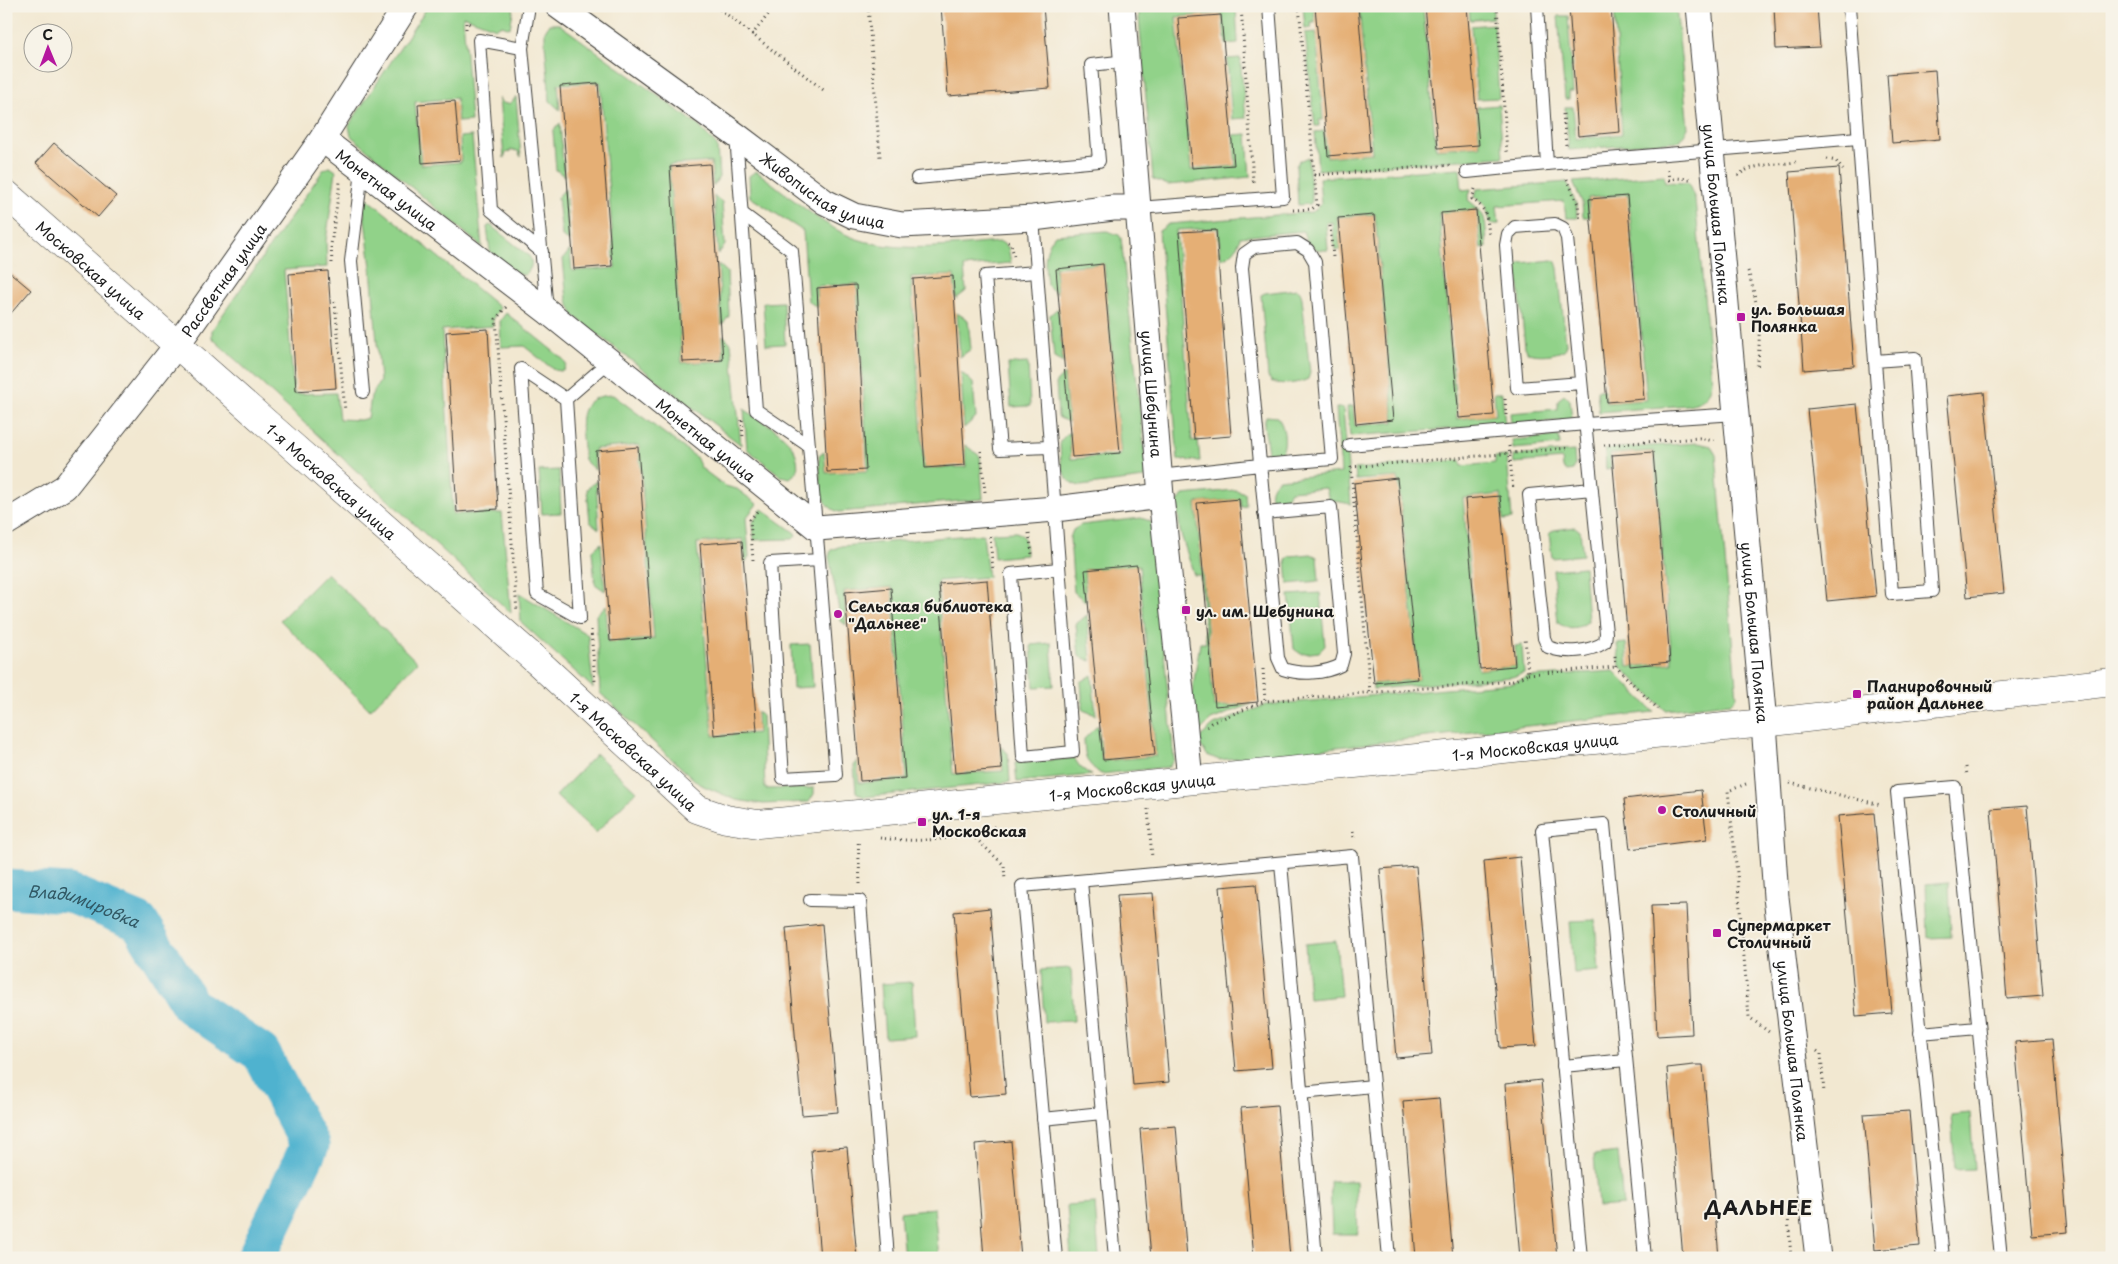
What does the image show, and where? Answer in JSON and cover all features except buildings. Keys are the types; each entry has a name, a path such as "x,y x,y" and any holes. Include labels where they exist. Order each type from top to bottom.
{"street":[{"name":"Рассветная улица","path":"6,523 65,487 177,345 322,139 406,6"},
{"name":"Живописная улица","path":"558,6 825,202 854,216 902,225 1033,218 1112,208 1138,208"},
{"name":"улица Шебунина","path":"1122,6 1160,486 1190,779"},
{"name":"улица Большая Полянка","path":"1699,6 1764,723 1776,897 1818,1258"},
{"name":"Монетная улица","path":"322,139 351,174 547,311 817,528"},
{"name":"Московская улица","path":"6,194 177,345"},
{"name":"1-я Московская улица","path":"177,345 540,664 697,809 726,819 758,824 1190,779 1764,723 2112,682"},
{"path":"817,528 1054,509 1160,486"}],"lane":[{"path":"529,6 522,48 547,311"},
{"path":"1138,208 1283,197 1269,6"},
{"path":"1537,6 1547,164"},
{"path":"1849,6 1892,594 1932,591 1915,358 1875,361"},
{"path":"522,48 478,40 491,210 542,252"},
{"path":"917,178 1099,161 1091,65 1126,61"},
{"path":"736,136 756,410 809,446"},
{"path":"1468,169 1547,164 1563,158 1712,151 1858,138"},
{"path":"351,174 351,261 363,392"},
{"path":"743,214 792,251 817,528 836,775 783,778 770,563 819,560"},
{"path":"1033,218 1073,752 1023,757 1011,574 1058,569"},
{"path":"1581,382 1518,388 1506,245 1508,234 1515,227 1555,224 1563,228 1565,233 1586,424 1592,488 1605,642 1596,648 1559,652 1548,648 1544,638 1529,495 1592,488"},
{"path":"1160,486 1260,465 1332,459 1315,262 1308,250 1297,243 1254,247 1244,254 1242,268 1260,465 1264,513 1278,658 1283,669 1294,673 1331,670 1341,665 1344,654 1331,507 1264,513"},
{"path":"1037,272 985,276 1000,449 1050,447"},
{"path":"566,399 610,361"},
{"path":"521,369 566,399 567,408 580,618 537,594 521,369"},
{"path":"1349,445 1586,424 1736,414"},
{"path":"1942,1258 1897,792 1955,787 2001,1258"},
{"path":"1581,1258 1542,830 1604,824 1645,1258"},
{"path":"1056,1258 1022,886 1352,856 1389,1258"},
{"path":"1281,863 1316,1258"},
{"path":"1081,881 1115,1258"},
{"path":"810,900 860,901 888,1258"},
{"path":"1920,1034 1978,1028"},
{"path":"1563,1066 1626,1060"},
{"path":"1302,1093 1373,1086"},
{"path":"1044,1119 1102,1114"}],"path":[{"path":"716,6 826,92"},
{"path":"752,35 775,6"},
{"path":"868,6 880,157"},
{"path":"1241,6 1253,181 1244,182"},
{"path":"1283,211 1312,209 1317,205 1299,6"},
{"path":"1497,6 1508,161"},
{"path":"1562,105 1563,158 1578,204"},
{"path":"1824,159 1836,161 1843,168"},
{"path":"1736,178 1742,171 1797,162"},
{"path":"1314,174 1468,169 1472,199 1483,207 1487,217 1489,237"},
{"path":"332,264 331,245 351,174"},
{"path":"1746,264 1756,297 1760,346 1756,371"},
{"path":"335,294 345,411"},
{"path":"510,303 496,320 518,619"},
{"path":"1504,392 1513,492"},
{"path":"741,415 744,445"},
{"path":"1351,467 1699,438 1714,440 1718,446"},
{"path":"1027,530 1031,536 1032,554"},
{"path":"1525,636 1528,674"},
{"path":"1370,693 1513,680 1528,674 1616,667 1664,715"},
{"path":"1205,729 1212,723 1266,702"},
{"path":"1787,782 1889,807"},
{"path":"1750,783 1728,791 1738,873 1749,1017 1771,1033"},
{"path":"1148,804 1152,874"},
{"path":"875,837 908,842 972,835 1006,823"},
{"path":"860,901 858,835 866,836"},
{"path":"1787,1209 1791,1258"}],"green space":[{"path":"428,6 514,6 510,28 502,25 496,28 463,16 471,121 458,122 456,98 415,102 421,165 461,162 460,137 472,136 482,247 351,136 349,126 351,122"},
{"path":"1138,6 1200,6 1200,10 1236,8 1238,43 1226,44 1222,13 1176,17 1191,170 1236,166 1233,135 1247,134 1250,177 1168,185 1153,179"},
{"path":"1303,6 1314,6 1315,23 1311,23 1312,28 1305,29"},
{"path":"1359,6 1382,6 1383,12 1394,11 1394,6 1423,6 1436,149 1480,146 1477,107 1499,105 1503,157 1318,170 1315,132 1324,131 1327,157 1372,153"},
{"path":"1469,6 1493,6 1493,18 1470,20"},
{"path":"1614,6 1676,6 1688,128 1680,141 1569,150 1565,107 1573,107 1576,139 1622,134"},
{"path":"1558,16 1568,16 1573,92 1569,92 1569,99 1565,99"},
{"path":"549,24 559,24 698,125 717,146 719,177 713,186 711,162 669,165 682,363 724,361 723,335 731,343 741,445 574,316 567,300 563,259 570,250 572,271 615,268 600,82 558,84 560,110 550,101 545,43 545,31"},
{"path":"1494,24 1499,98 1477,99 1471,26"},
{"path":"1316,32 1323,120 1319,120 1319,126 1315,126 1305,33"},
{"path":"1240,58 1246,118 1232,119 1227,59"},
{"path":"516,96 521,157 518,151 512,150 506,153 504,158 499,98 502,103 508,104"},
{"path":"560,123 564,176 556,170 553,131"},
{"path":"1308,157 1312,201 1310,204 1298,205 1296,166 1299,161"},
{"path":"330,167 336,171 326,241 327,267 284,270 294,394 336,393 339,419 360,420 368,418 371,396 380,381 371,267 363,205 367,198 500,308 493,318 493,326 442,330 453,514 502,513 511,613 212,338 212,330 324,169"},
{"path":"1460,168 1462,190 1471,189 1468,200 1480,210 1485,220 1487,247 1481,248 1477,209 1439,213 1457,419 1496,415 1494,393 1502,393 1505,425 1350,436 1347,407 1353,406 1355,426 1394,422 1375,214 1337,217 1340,250 1335,250 1332,222 1326,223 1328,250 1311,246 1306,240 1303,231 1240,237 1234,251 1221,259 1218,228 1176,230 1192,441 1198,440 1200,461 1178,460 1159,231 1169,224 1313,212 1321,204 1319,178"},
{"path":"756,171 831,227 857,239 874,244 910,247 1001,242 1008,247 1011,263 964,267 966,291 956,299 954,275 911,277 924,468 966,467 965,445 980,456 983,499 839,512 826,503 821,489 819,456 824,452 826,473 868,471 857,284 816,286 817,307 808,301 803,231 750,197 749,176"},
{"path":"1664,175 1665,182 1688,183 1695,199 1711,387 1707,396 1693,404 1599,412 1597,390 1604,390 1606,403 1647,400 1628,194 1588,198 1589,217 1583,217 1582,202 1573,182"},
{"path":"1567,182 1576,204 1577,218 1566,218 1564,201 1497,206 1499,224 1491,224 1485,204 1475,197 1477,189"},
{"path":"565,189 569,241 562,237 558,197"},
{"path":"714,196 722,202 725,245 718,254"},
{"path":"490,225 529,256 531,266 525,275 518,274 490,251 487,227"},
{"path":"1107,231 1119,235 1121,238 1147,474 1144,478 1081,486 1069,480 1063,469 1060,441 1069,432 1071,459 1121,455 1104,264 1055,267 1057,294 1047,285 1045,259 1048,247 1055,235"},
{"path":"1553,260 1558,268 1566,344 1564,350 1556,353 1532,354 1528,353 1525,347 1517,266 1521,263"},
{"path":"718,264 727,272 729,316 722,325"},
{"path":"1297,289 1300,291 1302,298 1310,373 1308,379 1300,382 1276,383 1272,382 1268,377 1261,295"},
{"path":"783,302 785,344 766,345 763,303"},
{"path":"1058,308 1063,363 1054,358 1050,315"},
{"path":"506,313 563,359 566,364 564,369 560,371 554,370 524,346 501,347 500,321"},
{"path":"957,313 968,320 971,349 960,357"},
{"path":"1028,363 1030,406 1011,407 1008,364"},
{"path":"961,372 973,383 976,417 964,428"},
{"path":"1064,374 1068,422 1058,417 1056,382"},
{"path":"1564,394 1570,400 1572,420 1511,424 1510,413 1558,409 1558,401"},
{"path":"613,395 696,457 701,468 725,486 737,489 757,504 746,518 749,557 745,563 743,539 697,543 713,736 758,733 757,711 762,716 765,789 814,788 814,794 809,802 763,804 736,800 699,784 600,693 596,615 606,605 608,642 654,639 639,445 594,449 595,470 584,460 581,427 585,408 590,401 599,397"},
{"path":"1336,408 1343,408 1351,504 1329,500 1326,488 1290,491 1284,501 1273,502 1271,489 1279,479 1341,473"},
{"path":"744,409 781,434 789,442 797,461 797,472 790,478 781,476 747,449"},
{"path":"1266,416 1277,417 1281,424 1284,433 1284,448 1282,452 1268,453 1264,425"},
{"path":"1559,436 1560,445 1513,449 1512,440"},
{"path":"1698,443 1711,446 1716,455 1737,697 1730,703 1665,710 1620,666 1617,644 1626,643 1628,667 1672,663 1654,451 1610,454 1611,468 1606,469 1605,449"},
{"path":"1574,451 1575,466 1573,470 1567,471 1563,468 1562,459 1514,463 1513,456"},
{"path":"1507,456 1512,519 1503,520 1501,494 1463,498 1478,670 1516,666 1515,646 1522,645 1524,673 1512,677 1373,689 1373,684 1419,679 1398,477 1356,480 1355,469 1460,460 1462,466 1495,463 1495,457"},
{"path":"559,470 561,513 542,514 539,471"},
{"path":"596,481 599,529 590,522 587,489"},
{"path":"1235,490 1245,493 1246,506 1241,507 1240,499 1196,503 1214,707 1251,704 1211,720 1196,735 1192,693 1200,643 1206,643 1200,575 1194,575 1180,531 1177,503 1183,495"},
{"path":"762,509 795,533 796,536 793,539 754,540 753,522"},
{"path":"1141,518 1150,521 1152,525 1174,759 1169,767 1101,774 1089,763 1084,745 1084,739 1098,725 1102,761 1156,756 1139,565 1084,570 1086,602 1074,592 1070,538 1073,530 1081,525"},
{"path":"1575,527 1580,531 1583,555 1552,558 1549,534 1554,530"},
{"path":"992,533 1020,533 1024,538 1026,555 994,558"},
{"path":"983,534 988,577 937,581 953,774 1003,771 1001,747 1008,753 1010,782 864,797 856,792 854,766 857,760 859,783 907,779 892,587 844,591 846,625 841,621 829,557 831,550 841,546"},
{"path":"601,543 605,591 595,584 592,551"},
{"path":"1311,554 1317,557 1319,581 1288,584 1286,560 1290,556"},
{"path":"1584,567 1588,621 1578,627 1566,627 1558,623 1553,570"},
{"path":"327,573 417,662 370,710 280,620"},
{"path":"519,593 588,635 593,688 521,622"},
{"path":"1320,593 1325,646 1319,652 1301,654 1294,649 1289,595"},
{"path":"1087,615 1091,661 1079,656 1076,624"},
{"path":"1051,643 1054,686 1034,687 1031,645"},
{"path":"810,644 813,687 793,688 791,645"},
{"path":"1614,671 1654,712 1219,760 1207,755 1197,740 1214,725 1266,705 1514,683 1527,677"},
{"path":"1092,675 1096,715 1083,710 1081,682"},
{"path":"596,754 636,791 596,833 556,796"},
{"path":"1074,758 1080,767 1091,775 1017,782 1015,763"},
{"path":"1949,882 1951,937 1928,938 1926,884"},
{"path":"1595,920 1599,971 1574,973 1570,921"},
{"path":"1336,941 1341,996 1309,999 1305,944"},
{"path":"1071,968 1074,1021 1044,1022 1041,970"},
{"path":"912,982 915,1036 885,1038 881,984"},
{"path":"1970,1113 1974,1169 1955,1170 1951,1115"},
{"path":"1618,1152 1623,1205 1598,1207 1594,1155"},
{"path":"1330,1181 1356,1181 1358,1234 1332,1234"},
{"path":"1095,1203 1099,1257 1071,1258 1067,1205"},
{"path":"934,1208 939,1258 904,1258 900,1212"}],"waterway":[{"name":"Владимировка","path":"6,889 69,893 139,922 191,1006 261,1053 310,1145 256,1258"}],"place":[{"name":"ул. Большая Полянка","path":"1741,317"},
{"name":"ул. им. Шебунина","path":"1186,610"},
{"name":"Сельская библиотека \"Дальнее\"","path":"838,614"},
{"name":"Планировочный район Дальнее","path":"1857,694"},
{"name":"Столичный","path":"1662,810"},
{"name":"ул. 1-я Московская","path":"922,822"},
{"name":"Супермаркет Столичный","path":"1717,933"}],"district":[{"name":"ДАЛЬНЕЕ","path":"1759,1207"}]}
